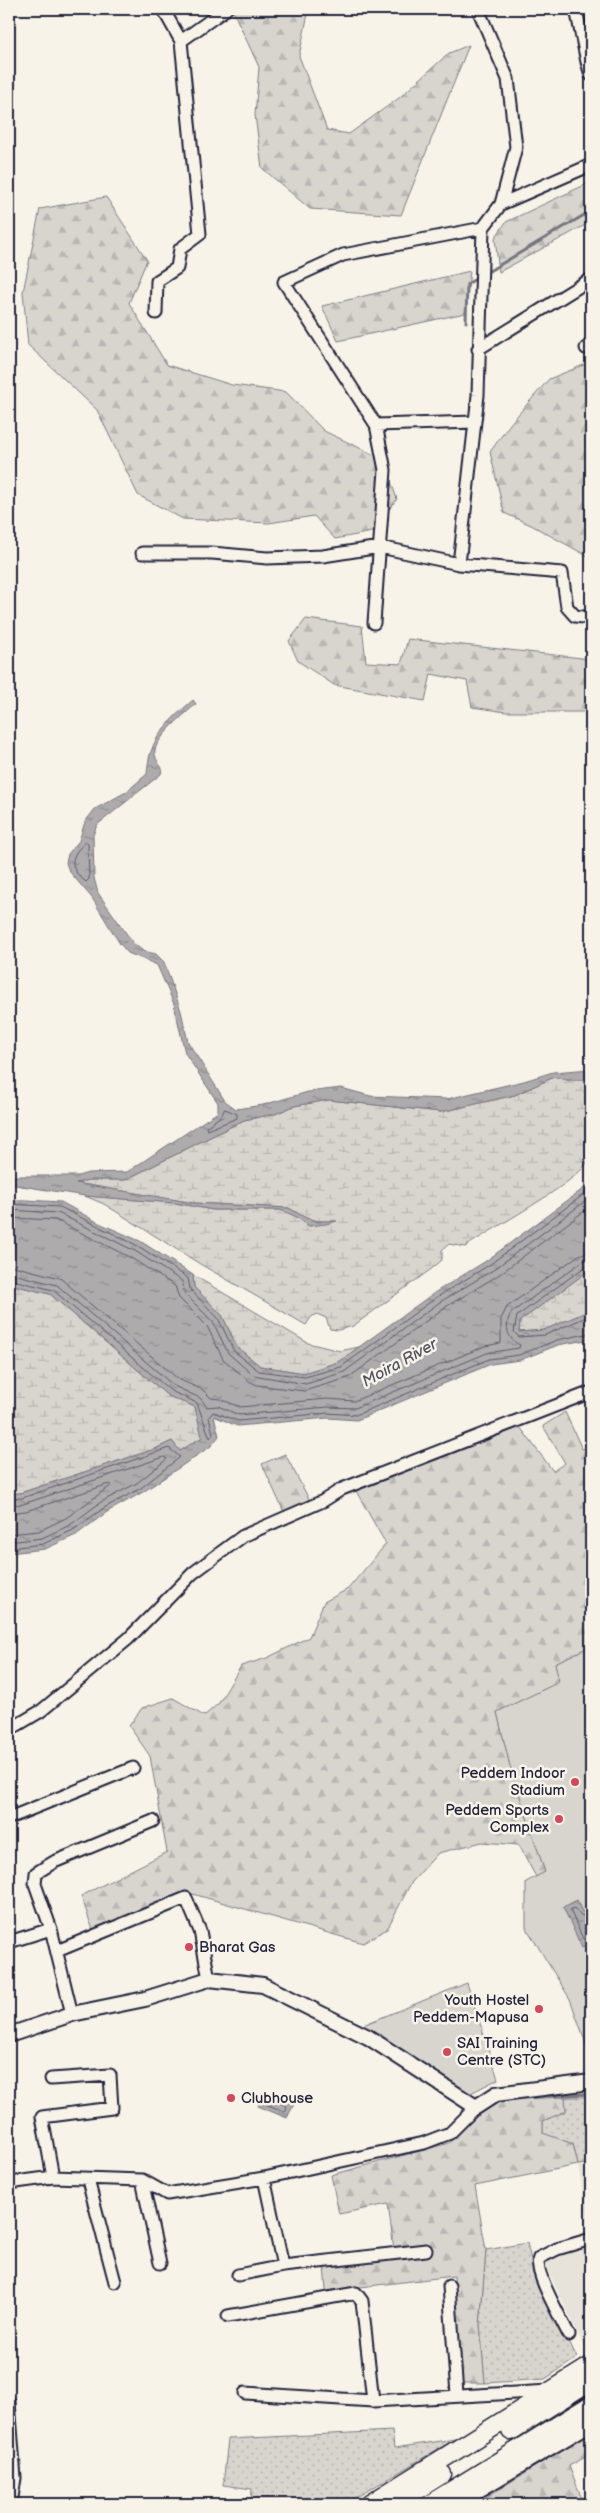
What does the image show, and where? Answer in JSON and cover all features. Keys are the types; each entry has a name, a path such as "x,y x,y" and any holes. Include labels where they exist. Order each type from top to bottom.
{"highway":[{"path":"370,2504 591,2366"},
{"path":"394,2504 591,2380"},
{"path":"430,2504 518,2452 591,2404"},
{"path":"462,2500 518,2452"}],"street":[{"path":"156,313 157,281 177,268 180,249 200,234 181,41 163,9"},
{"path":"181,41 226,9"},
{"path":"459,564 476,422 483,228 501,204 516,147 508,79 478,9"},
{"path":"576,9 591,75"},
{"path":"501,204 591,165"},
{"path":"374,623 385,470 376,425 284,282 343,255 483,228"},
{"path":"478,349 591,279"},
{"path":"376,425 476,422"},
{"path":"142,553 212,553 267,558 323,556 380,547 459,564 562,573 567,607 575,616 591,618"},
{"path":"9,1730 41,1711 128,1639 193,1573 243,1536 323,1501 342,1489 591,1392"},
{"path":"9,1818 133,1768"},
{"path":"72,2014 52,1929 35,1884 36,1873 54,1862 153,1821"},
{"path":"57,1951 186,1898 200,1931 209,1979"},
{"path":"9,1942 52,1929"},
{"path":"9,2035 72,2014 145,1999 209,1979 263,1985 368,2037 476,2107"},
{"path":"51,2079 110,2075 112,2108 42,2116 53,2177"},
{"path":"9,2183 53,2177 88,2180 142,2180 167,2194 264,2178 424,2143 450,2132 476,2107 496,2094 591,2082"},
{"path":"264,2178 284,2266"},
{"path":"88,2180 115,2282"},
{"path":"142,2180 160,2263"},
{"path":"569,2335 540,2275 537,2262 539,2258 556,2250 591,2239"},
{"path":"238,2275 284,2266 426,2250"},
{"path":"449,2286 457,2394"},
{"path":"228,2316 356,2293 362,2301 373,2400"},
{"path":"245,2393 373,2400 457,2394 551,2391"},
{"path":"9,2402 12,2504"},
{"path":"462,2500 591,2423"}],"shaded area":[{"path":"591,2163 591,2222 588,2223 578,2165"},
{"path":"591,2244 591,2349 587,2352 542,2258"}],"green space":[{"path":"232,9 309,9 299,56 327,130 349,134 399,98 449,53 469,45 401,215 310,209 262,168 255,115 259,67"},
{"path":"591,182 591,222 499,272 495,238 506,222"},
{"path":"106,197 147,260 129,303 167,365 232,385 286,392 324,431 383,459 397,499 372,532 335,539 314,516 269,523 183,519 138,495 97,410 28,345 23,292 40,209"},
{"path":"470,271 465,313 338,341 322,306"},
{"path":"591,362 591,558 531,525 504,513 490,452 510,424 549,379"},
{"path":"306,619 362,626 366,662 401,664 408,639 591,659 591,712 506,712 472,707 467,681 431,674 425,701 334,685 298,661 289,641"},
{"path":"554,1077 567,1080 591,1080 593,1135 587,1163 566,1183 465,1247 449,1244 442,1250 442,1260 434,1267 353,1326 338,1330 330,1329 326,1318 317,1314 311,1317 306,1325 200,1264 104,1204 85,1196 175,1203 213,1210 281,1210 295,1216 309,1226 335,1221 318,1221 306,1218 289,1208 194,1203 76,1183 89,1180 125,1180 244,1120 275,1114 294,1106 329,1100 441,1112 515,1095"},
{"path":"591,1269 591,1310 544,1330 519,1332 520,1321"},
{"path":"193,1275 308,1343 340,1351 359,1347 338,1362 304,1373 260,1366 237,1347 222,1315 194,1287"},
{"path":"9,1284 50,1294 168,1396 195,1407 203,1437 180,1451 172,1441 155,1449 20,1493 9,1494"},
{"path":"565,1412 582,1449 591,1446 591,1646 555,1663 560,1682 497,1712 510,1766 545,1872 536,1877 519,1845 482,1842 438,1853 411,1883 387,1929 363,1943 186,1892 93,1930 81,1896 167,1852 150,1756 129,1726 142,1708 173,1698 204,1716 219,1703 241,1666 267,1658 309,1637 324,1602 348,1589 386,1544 356,1491 520,1427 553,1471 565,1463 543,1426"},
{"path":"285,1454 310,1501 284,1512 262,1464"},
{"name":"Peddem Sports Complex","path":"591,1646 591,2057 570,1999 526,1927 526,1882 545,1872 510,1766 497,1712 559,1682 555,1663"},
{"name":"SAI Training Centre (STC)","path":"467,1983 498,2079 469,2094 363,2025"},
{"path":"565,2097 591,2097 591,2163 578,2165 573,2144 543,2134 543,2121 566,2111"},
{"path":"565,2097 566,2111 543,2121 543,2133 573,2144 578,2165 475,2186 486,2250 480,2325 485,2383 459,2383 454,2276 326,2291 324,2266 395,2258 388,2204 339,2214 331,2175 449,2143 478,2113 502,2100"},
{"path":"527,2243 531,2260 577,2358 545,2379 485,2383 480,2325 486,2250"},
{"path":"392,2431 394,2448 455,2439 345,2504 251,2504 252,2489 223,2485 228,2439"},
{"path":"591,2432 591,2454 569,2466 584,2504 475,2504"}],"water":[{"path":"193,700 196,704 172,726 157,744 155,755 162,768 161,774 97,825 93,835 94,878 98,893 133,943 143,951 156,954 164,962 181,1011 188,1042 225,1101 236,1109 263,1105 308,1092 341,1088 370,1096 447,1099 524,1081 553,1072 591,1069 591,1080 567,1080 554,1077 515,1095 441,1112 329,1100 294,1106 275,1114 244,1120 125,1180 89,1180 76,1183 194,1203 289,1208 306,1218 318,1221 337,1221 326,1224 309,1226 295,1216 281,1210 213,1210 175,1203 85,1196 9,1184 9,1176 78,1176 88,1173 127,1172 218,1112 218,1103 185,1053 174,1004 157,965 128,953 120,944 92,898 69,871 66,863 68,854 79,841 85,822 95,809 126,792 147,774 151,750 161,732"},
{"name":"Moira River","path":"591,1183 591,1269 520,1321 519,1332 544,1330 591,1310 591,1339 558,1345 520,1360 491,1364 357,1420 328,1418 237,1426 214,1416 219,1436 211,1446 143,1492 107,1512 76,1535 45,1549 9,1553 9,1494 20,1493 155,1449 172,1441 180,1451 202,1437 195,1407 168,1396 50,1294 9,1284 9,1199 61,1202 99,1223 140,1241 193,1275 194,1287 222,1315 237,1347 260,1366 304,1373 338,1362 434,1293 486,1261"},
{"path":"577,1900 582,1912 591,1908 591,1943 582,1948 563,1907"},
{"path":"264,2091 294,2104 287,2118 258,2106"}],"waterway":[{"path":"484,274 591,211"},
{"path":"466,322 467,284 479,277"},
{"path":"522,2097 591,2094"}],"place":[{"name":"Peddem Indoor Stadium","path":"575,1782"},
{"name":"Peddem Sports Complex","path":"559,1819"},
{"name":"Bharat Gas","path":"189,1947"},
{"name":"Youth Hostel Peddem-Mapusa","path":"539,2009"},
{"name":"SAI Training Centre (STC)","path":"447,2052"},
{"name":"Clubhouse","path":"231,2098"}]}
